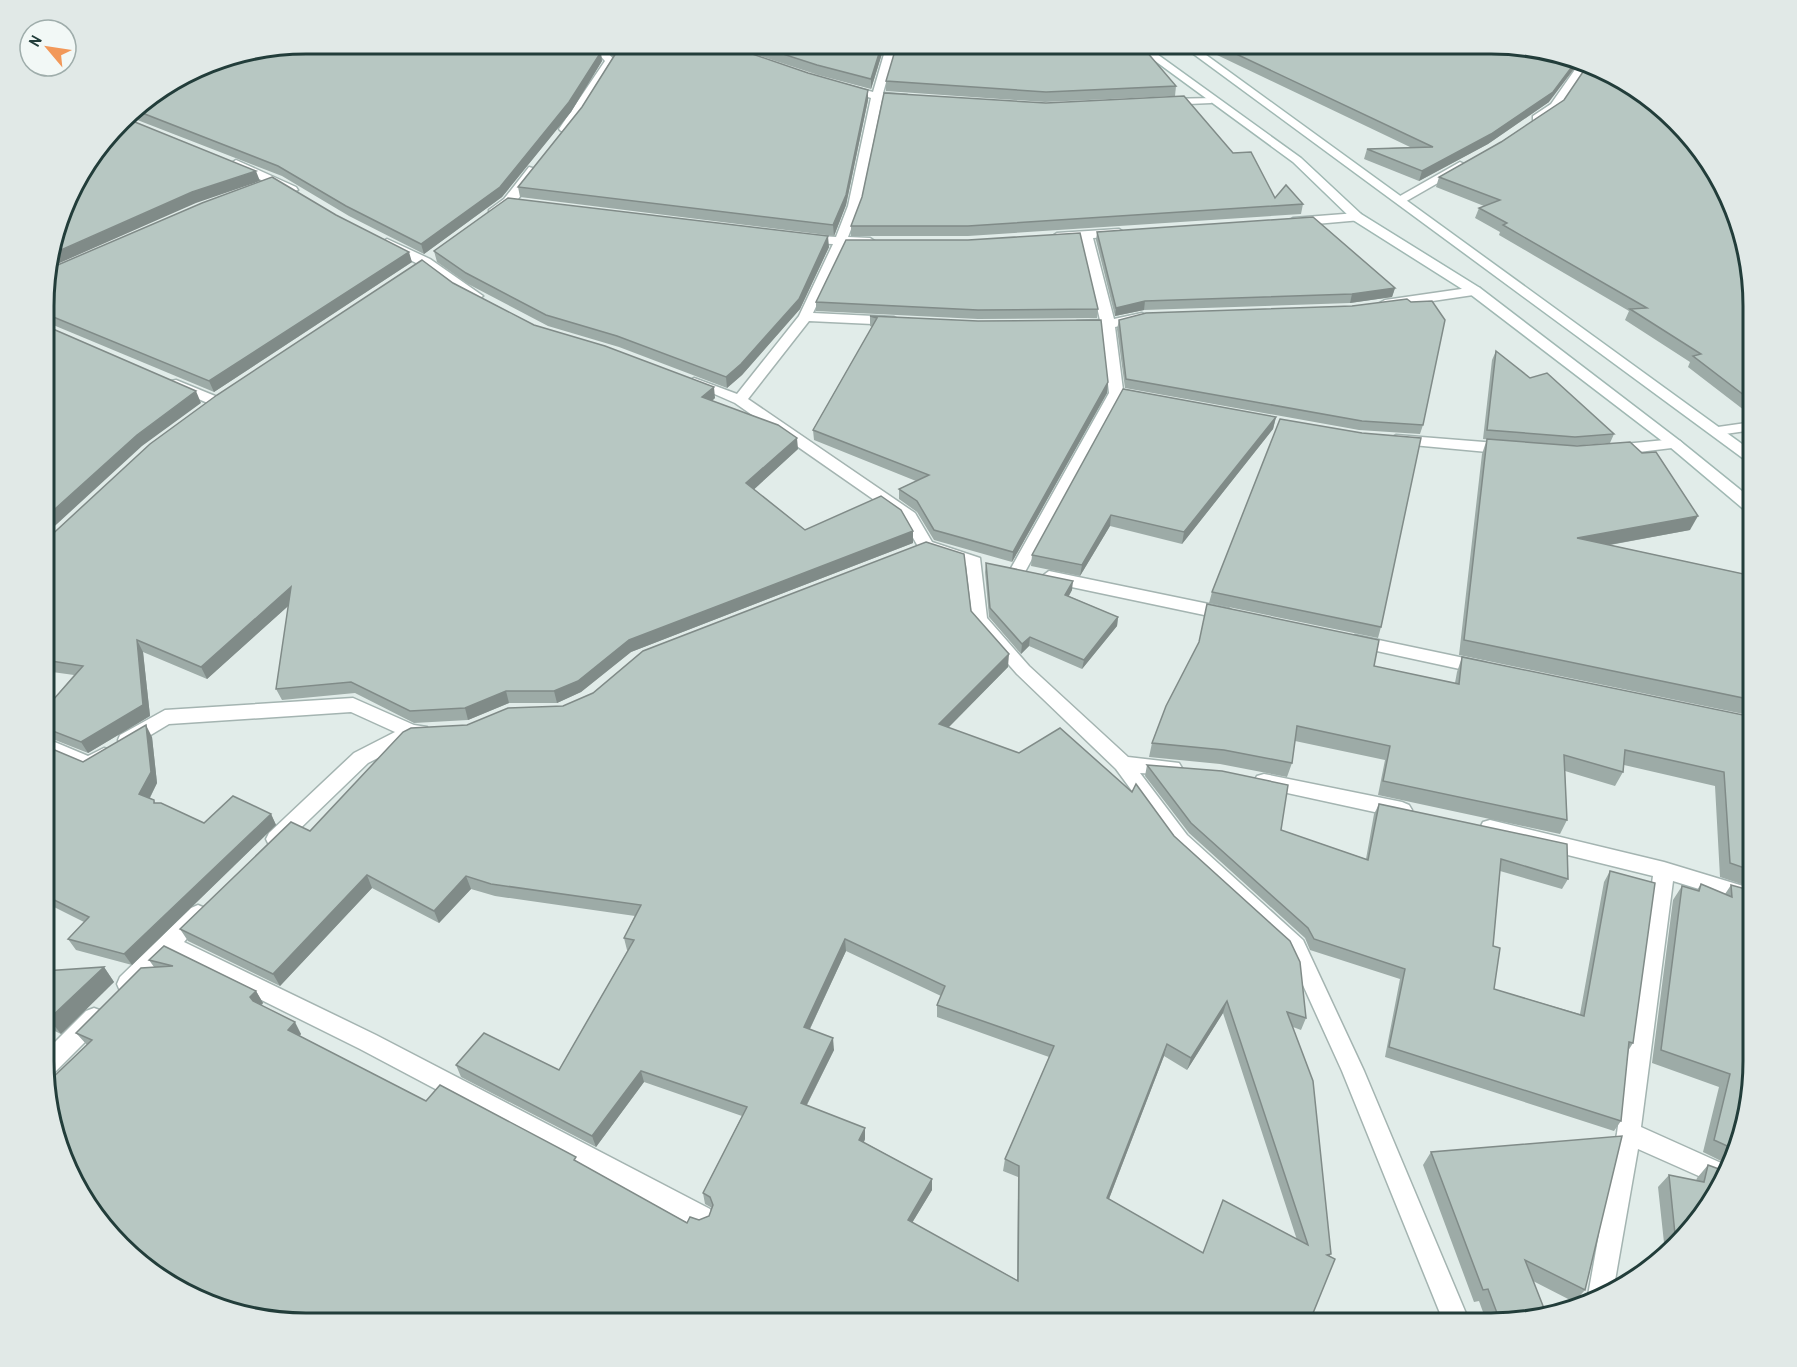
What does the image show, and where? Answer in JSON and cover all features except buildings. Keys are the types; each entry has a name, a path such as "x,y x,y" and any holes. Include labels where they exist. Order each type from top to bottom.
{"street":[{"path":"557,140 578,114 610,62 603,54"},
{"path":"740,400 805,317 840,242 854,207 877,96 889,54"},
{"path":"1150,54 1297,160 1357,217 1475,291 1675,444 1743,500"},
{"path":"1199,54 1743,451"},
{"path":"1528,124 1555,106 1580,70"},
{"path":"834,85 877,96 921,99"},
{"path":"1152,103 1211,100"},
{"path":"480,222 514,203 543,158"},
{"path":"227,160 277,181 306,198"},
{"path":"1399,200 1472,160"},
{"path":"255,189 277,181"},
{"path":"1275,223 1357,217"},
{"path":"1039,238 1133,232"},
{"path":"1018,570 1116,393 1108,324 1086,235"},
{"path":"374,236 424,262 462,289 492,304"},
{"path":"794,238 840,242 886,242"},
{"path":"1373,305 1475,291"},
{"path":"1061,325 1108,324 1155,316"},
{"path":"805,317 909,322"},
{"path":"676,376 740,400 909,517 926,546"},
{"path":"162,378 220,398 196,415"},
{"path":"1116,393 1162,402"},
{"path":"1718,431 1743,427"},
{"path":"1383,439 1524,450"},
{"path":"1594,451 1675,444"},
{"path":"903,554 926,546 974,562 1239,617"},
{"path":"974,562 979,620 1023,670 1123,764 1180,841 1296,946 1353,1071 1453,1313"},
{"path":"1333,636 1496,671"},
{"path":"54,749 89,764 165,717 352,705 412,732"},
{"path":"261,853 361,758 412,732 436,731"},
{"path":"1123,764 1194,770"},
{"path":"1243,777 1418,813"},
{"path":"1467,823 1664,870 1743,895"},
{"path":"1601,1288 1629,1133 1664,870"},
{"path":"54,1058 210,903"},
{"path":"168,944 368,1042 701,1217"},
{"path":"1629,1133 1717,1173"}]}
